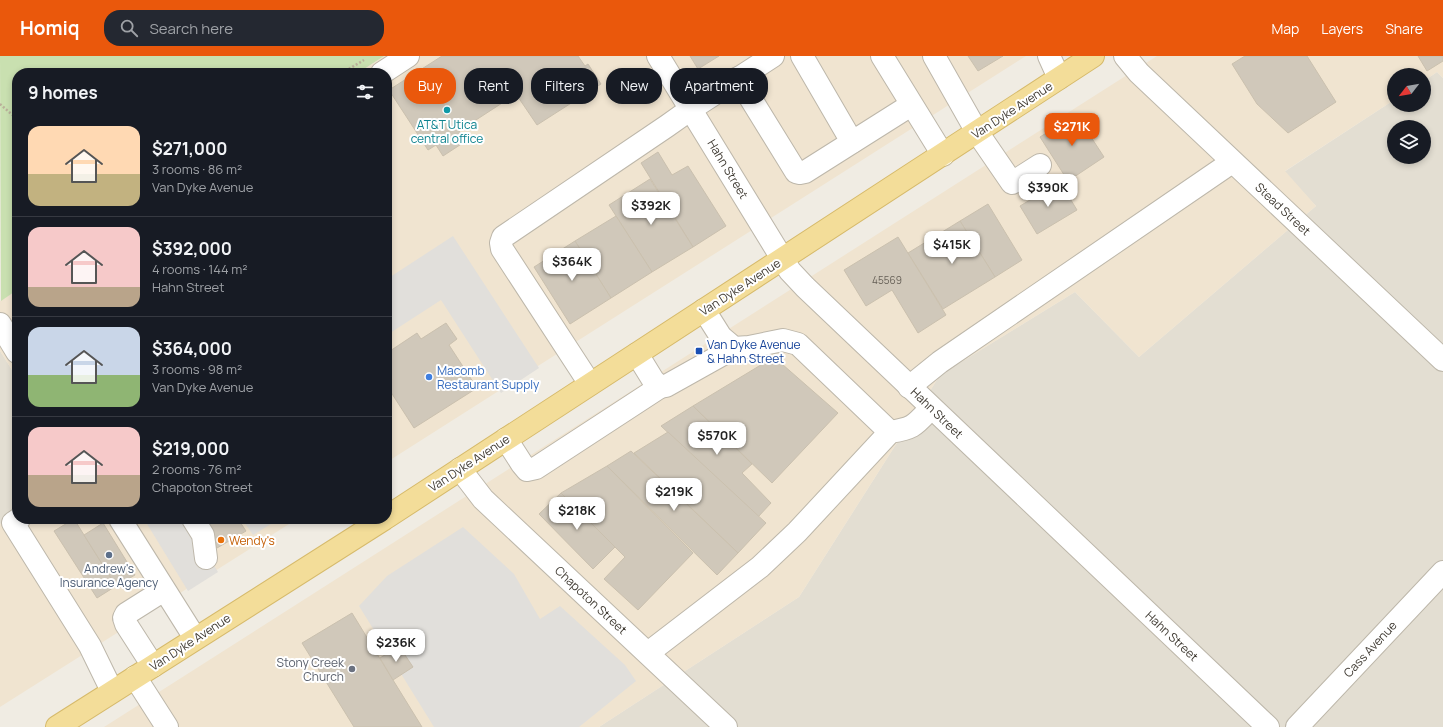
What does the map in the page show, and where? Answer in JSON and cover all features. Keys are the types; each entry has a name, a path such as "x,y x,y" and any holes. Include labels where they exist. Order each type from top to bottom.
{"main road":[{"name":"Van Dyke Avenue","path":"392,513 783,260 1092,56"},
{"name":"Van Dyke Avenue","path":"57,727 374,524"}],"street":[{"path":"390,68 408,56"},
{"name":"Hahn Street","path":"658,56 790,271 810,293 1268,727"},
{"path":"754,68 773,56"},
{"path":"802,56 852,142"},
{"path":"882,56 942,155"},
{"path":"934,56 977,132 1012,183 1040,165"},
{"path":"1049,56 1059,78"},
{"name":"Stead Street","path":"1125,56 1139,73 1232,162 1443,360"},
{"path":"590,384 502,249 501,243 503,237 697,104"},
{"path":"754,104 796,172 800,173 805,172 911,105"},
{"path":"909,387 940,362 1232,162"},
{"path":"704,310 721,337 734,348"},
{"path":"0,324 12,341"},
{"path":"506,439 527,470 536,468 660,386 666,386 734,348 749,347 783,340 798,344 890,432"},
{"path":"637,354 653,380 660,386"},
{"path":"648,653 760,567 797,532 890,432 908,429 931,408"},
{"name":"Chapoton Street","path":"460,469 483,499 726,727"},
{"path":"14,524 90,646 112,692"},
{"path":"123,524 195,638"},
{"path":"196,524 203,535 206,558"},
{"name":"Cass Avenue","path":"1297,727 1443,572"},
{"path":"164,590 126,614 124,618 167,727"}],"path":[{"path":"350,68 365,59"},
{"path":"0,104 12,114"}],"shaded area":[{"path":"384,56 1026,56 392,459 392,68 366,68"},
{"path":"1157,56 1443,56 1443,78 1437,72 1431,76 1431,68 1387,68 1387,105 1285,171 1316,206 1139,357 1075,292 940,375 799,597 599,727 104,727"},
{"path":"1437,72 1443,78 1443,727 599,727 799,597 940,375 1075,292 1139,357 1316,206 1284,172 1387,105 1387,112 1431,112 1431,76"},
{"path":"453,236 539,368 501,393 441,300 392,332 392,276"},
{"path":"12,293 12,370 0,351 0,301"},
{"path":"0,351 12,370 12,516 0,524"},
{"path":"12,516 12,524 289,524 0,707 0,524"},
{"path":"147,524 188,524 218,572 188,591"},
{"path":"245,524 271,524 253,535"},
{"path":"463,527 514,574 540,619 560,606 625,665 636,681 579,727 434,727 359,606 387,576"}],"green space":[{"path":"0,56 384,56 366,68 12,68 12,293 1,301"}],"building":[{"path":"442,56 578,56 585,66 588,64 591,68 531,68 531,104 570,104 537,125 523,104 523,68 464,68 464,104 501,104 459,131 466,141 443,156 436,145 428,150 392,95 392,88 404,80 404,104 456,104 456,68 423,68"},
{"path":"690,56 719,56 700,68 697,68"},
{"path":"968,56 1003,56 978,71"},
{"path":"1245,56 1307,56 1336,102 1288,133 1257,104 1232,64"},
{"path":"1418,56 1443,56 1443,61 1431,68 1425,68"},
{"path":"1076,114 1104,157 1068,181 1040,137"},
{"path":"658,152 672,175 688,166 726,226 693,247 641,163"},
{"path":"650,179 693,247 652,272 609,205"},
{"path":"1060,182 1077,210 1037,234 1020,206"},
{"path":"988,204 1022,260 995,277 960,221"},
{"path":"616,216 652,272 611,298 575,241"},
{"path":"960,221 995,277 943,309 908,253"},
{"path":"898,237 946,315 918,333 892,290 866,306 844,270"},
{"path":"575,241 611,298 570,324 534,267"},
{"name":"Macomb Restaurant Supply","path":"446,323 457,339 449,345 477,388 414,428 392,394 392,350 417,333 421,339"},
{"path":"774,357 838,413 772,483 693,406"},
{"path":"693,406 752,464 742,473 771,503 758,517 661,426"},
{"path":"668,432 766,523 738,553 634,453"},
{"path":"631,451 738,553 717,575 607,466"},
{"path":"607,466 693,553 638,610 604,579 625,557 561,493"},
{"path":"561,493 615,547 593,569 539,514"},
{"path":"66,524 77,524 116,586 97,598 54,531"},
{"name":"Andrew's Insurance Agency","path":"104,524 135,575 116,586 84,535"},
{"name":"Wendy's","path":"202,524 241,524 246,531 217,548"},
{"name":"Stony Creek Church","path":"352,613 422,727 354,727 302,643"},
{"path":"399,646 413,667 393,680 380,658"}],"place":[{"name":"AT&T Utica central office","path":"447,110"},
{"name":"Van Dyke Avenue & Hahn Street","path":"699,351"},
{"name":"Macomb Restaurant Supply","path":"429,377"},
{"name":"Wendy's","path":"221,540"},
{"name":"Andrew's Insurance Agency","path":"109,555"},
{"name":"Stony Creek Church","path":"352,669"}]}
